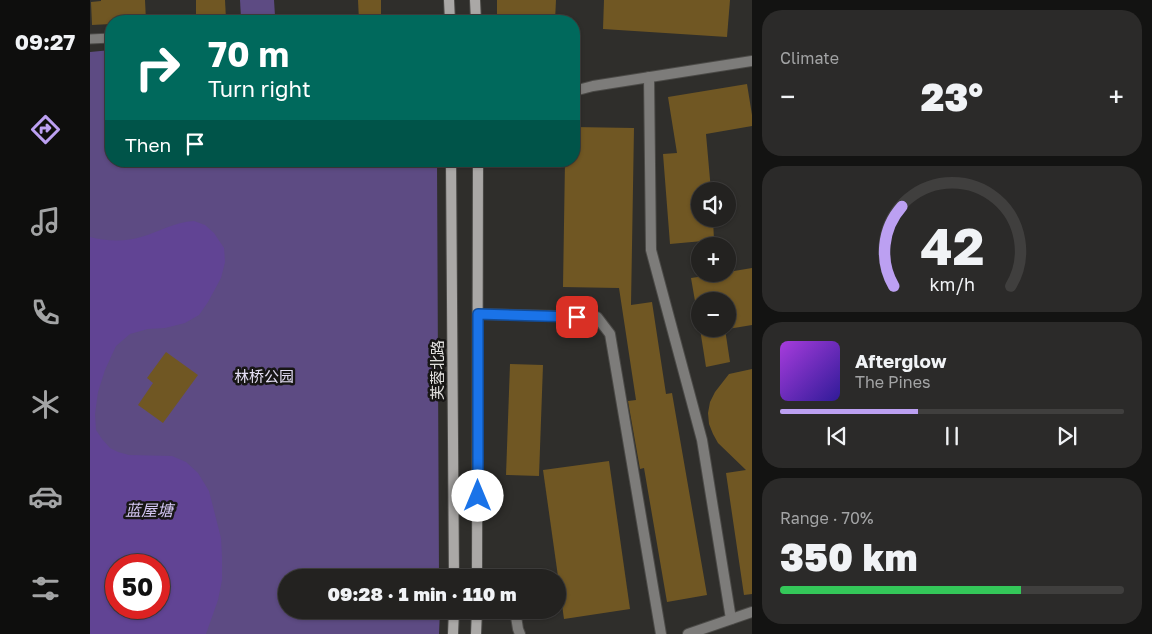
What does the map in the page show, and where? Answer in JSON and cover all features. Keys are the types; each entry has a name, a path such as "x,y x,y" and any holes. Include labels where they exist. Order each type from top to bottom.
{"main road":[{"path":"449,0 450,15"},
{"path":"475,0 476,15"},
{"name":"芙蓉北路","path":"451,167 454,569"},
{"path":"478,167 480,569"},
{"path":"453,634 454,619"},
{"path":"476,634 477,619"}],"street":[{"path":"580,89 752,61"},
{"path":"649,77 652,250 702,440 731,619"},
{"path":"478,314 597,317 610,334 661,634"},
{"path":"688,634 752,612"},
{"path":"516,619 520,634"}],"lane":[{"path":"90,39 105,38"}],"green space":[{"path":"240,0 274,0 275,15 241,15"},
{"name":"林桥公园","path":"105,51 105,167 437,167 439,569 278,569 278,619 440,619 439,634 90,634 90,52"}],"water":[{"name":"蓝屋塘","path":"194,221 205,225 214,233 224,248 225,262 221,278 199,315 185,323 130,334 116,346 98,392 95,414 96,430 110,448 118,452 129,455 172,456 186,462 198,473 209,491 221,538 222,580 218,600 206,634 90,634 90,237 109,240 129,240 173,225"}],"building":[{"path":"145,0 146,15 105,15 105,24 92,25 91,2"},
{"path":"196,0 225,0 226,15 196,15"},
{"path":"358,0 381,0 381,15 359,15"},
{"path":"497,0 556,0 555,15 497,15"},
{"path":"604,0 730,0 727,37 603,29"},
{"path":"747,84 752,126 706,134 710,182 691,182 691,227 713,227 714,237 691,237 691,242 670,244 663,154 677,153 668,97"},
{"path":"580,127 634,128 631,305 652,302 666,394 672,393 707,595 667,602 644,468 640,469 628,401 636,400 619,288 563,287 565,167 580,167"},
{"path":"752,268 752,325 736,328 736,292 693,292 692,282 736,282 736,271"},
{"path":"701,337 726,337 730,362 706,367"},
{"path":"166,352 198,375 163,423 138,405 153,383 147,378"},
{"path":"510,364 543,365 539,476 506,475"},
{"path":"752,369 752,594 744,595 726,473 746,470 718,443 709,424 708,413 710,402 715,392 729,374"},
{"path":"609,461 630,609 566,619 566,569 557,569 543,470"}],"route":[{"path":"478,496 478,314 577,317"}]}
